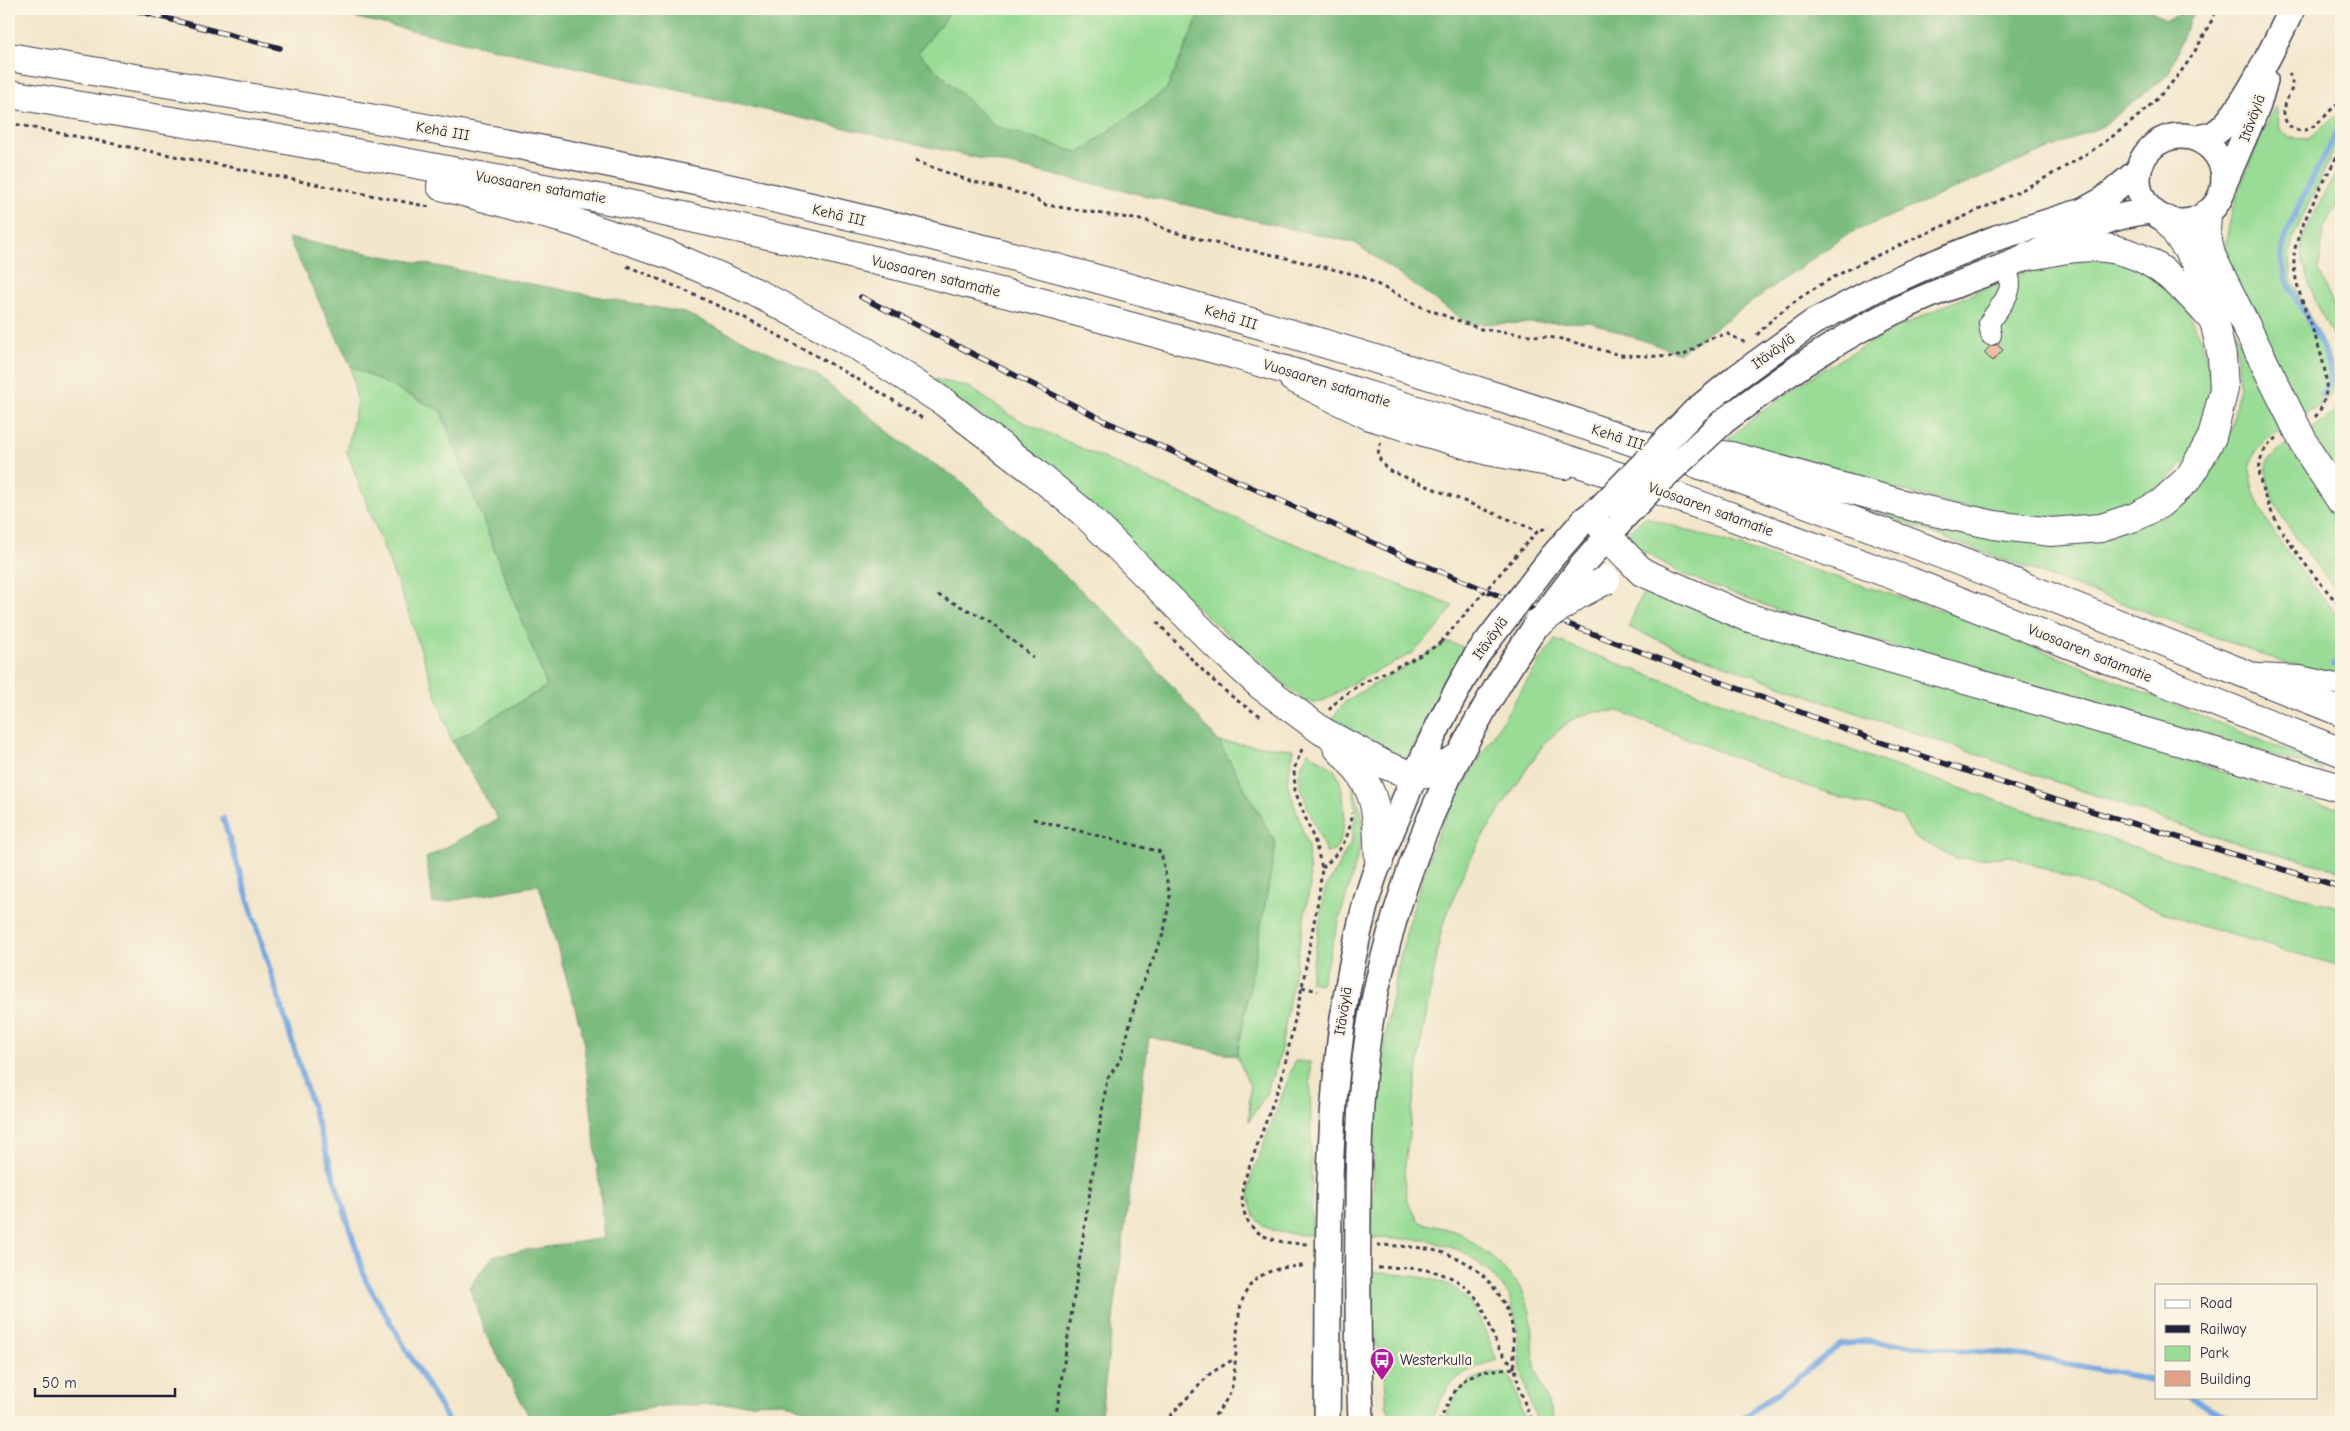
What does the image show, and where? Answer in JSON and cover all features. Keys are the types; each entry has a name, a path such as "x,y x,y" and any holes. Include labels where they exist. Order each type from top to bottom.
{"highway":[{"name":"Kehä III","path":"9,57 460,134 692,182 862,220 1032,262 1191,305 1427,375 1651,448"},
{"path":"9,94 275,138 323,162 452,188 574,222 670,255 755,292 859,347 945,403 1032,470 1084,513 1215,644 1260,685 1385,765 1414,776 1427,774 1455,759"},
{"name":"Vuosaaren satamatie","path":"275,138 619,202 780,238 1048,304 1236,355 1446,419 1636,482 1908,581 2341,752"},
{"path":"2207,214 2206,232 2211,255 2308,451 2341,501"},
{"path":"1651,448 1730,456 1921,509 1994,524 2051,532 2101,528 2135,517 2160,504 2189,478 2202,458 2212,437 2224,389 2222,356 2206,286 2196,262 2160,215"},
{"path":"2016,261 2079,248 2128,252 2149,260 2172,277 2189,292 2214,322"},
{"path":"1651,448 1891,536 2341,712"},
{"path":"1610,522 1642,572"},
{"path":"1538,623 1576,596 1614,576 1642,572 1746,617 2341,788"},
{"path":"1323,724 1360,770 1372,792 1376,813 1379,862"}],"main road":[{"name":"Itäväylä","path":"2197,138 2215,132 2231,116 2273,50 2292,9"},
{"name":"Itäväylä","path":"2224,184 2258,104 2273,50"},
{"path":"2181,136 2197,138 2216,153 2222,166 2224,184 2219,200 2207,214 2188,221 2160,215 2144,200 2138,185 2139,170 2148,151 2165,139 2181,136"},
{"name":"Itäväylä","path":"1361,1422 1357,1338 1358,1135 1366,1052 1378,982 1417,848 1455,759 1507,668 1580,568 1610,522 1695,411 1737,377 1812,323 1878,288 1996,238 2083,212 2103,200 2139,170"},
{"name":"Itäväylä","path":"1327,1422 1331,1133 1338,1048 1358,936 1379,862 1414,776 1446,708 1476,655 1552,557 1585,519 1610,522 1654,486 1724,421 1769,386 1861,329 1905,306 2125,215 2160,215"}],"lane":[{"path":"1991,335 1989,323 2011,288 2011,278 2016,261"},
{"path":"2243,674 2300,676 2341,685"}],"path":[{"path":"1744,349 1768,322 1786,306 1854,267 2058,170 2130,123 2179,73 2209,26 2217,9"},
{"path":"2289,72 2293,86 2284,107 2284,115 2286,122 2292,129 2299,131 2308,129 2317,124 2341,102"},
{"path":"9,123 437,208"},
{"path":"2309,302 2297,277 2294,254 2302,228 2341,148"},
{"path":"915,161 970,181 1028,196 1046,205 1147,221 1170,231 1222,245 1265,252 1361,276 1424,308 1481,329 1562,340 1620,355 1674,357 1686,354 1710,338 1728,334 1748,344"},
{"path":"620,264 739,314 823,359 931,424"},
{"path":"2313,417 2327,408"},
{"path":"2279,437 2269,445 2260,459 2260,473 2270,509 2302,562 2341,607"},
{"path":"1382,439 1378,450 1379,460 1390,472 1538,531"},
{"path":"1323,724 1334,703 1346,694 1418,657 1441,642 1524,546"},
{"path":"938,595 986,619 1033,657"},
{"path":"1153,617 1223,689 1242,706 1264,718"},
{"path":"1302,749 1294,769 1295,791 1312,834 1322,868 1302,987 1282,1078 1244,1184 1241,1200 1248,1222 1267,1238 1290,1243 1313,1244"},
{"path":"1322,868 1338,854 1348,836 1350,809"},
{"path":"1033,819 1161,852 1170,896 1164,932 1136,1000 1121,1059 1107,1079 1056,1422"},
{"path":"1302,987 1318,991"},
{"path":"1374,1245 1416,1247 1446,1253 1468,1262 1488,1280 1504,1301 1512,1324 1516,1368 1532,1422"},
{"path":"1210,1422 1232,1388 1241,1300 1253,1282 1271,1270 1288,1266 1315,1266"},
{"path":"1375,1268 1408,1267 1430,1270 1458,1282 1471,1291 1484,1310 1499,1348 1516,1368"},
{"path":"1164,1422 1211,1373 1234,1358"},
{"path":"1439,1422 1460,1382 1483,1371 1516,1368"},
{"path":"1215,1422 1219,1409"}],"green space":[{"path":"339,9 953,9 918,53 995,126 1079,153 1167,89 1202,9 2149,9 2166,20 2194,9 2168,75 2103,126 1846,235 1679,353 1590,322 1469,324 1355,243 344,15"},
{"path":"953,9 1202,9 1167,89 1079,153 995,126 918,53"},
{"path":"2276,106 2280,129 2290,138 2308,139 2341,112 2341,134 2293,238 2289,258 2291,278 2333,366 2333,387 2330,396 2318,406 2303,414 2226,258 2226,243 2235,203 2251,159"},
{"path":"2341,163 2341,198 2323,230 2319,269 2341,325 2341,353 2315,300 2303,262 2302,238"},
{"path":"288,238 685,313 814,373 918,454 957,478 1114,620 1219,742 1276,844 1237,1056 1149,1037 1100,1422 834,1422 783,1402 665,1406 560,1422 532,1422 485,1332 469,1287 494,1255 605,1238 583,1035 539,885 433,904 426,858 498,819 452,742 547,686 441,411 351,366"},
{"path":"2106,257 2150,272 2188,312 2202,341 2211,377 2211,404 2192,455 2160,488 2136,505 2110,515 2040,520 1978,510 1844,476 1727,440 1781,398 1838,360 1929,313 2043,266 2075,258"},
{"path":"2213,285 2281,428 2263,443 2254,455 2250,473 2255,494 2265,518 2280,542 2341,620 2341,675 2285,663 1880,514 1893,514 1982,534 2163,517 2197,492 2220,458 2232,427 2239,386 2238,357"},
{"path":"351,366 441,411 547,686 452,742 406,606 347,452 357,402"},
{"path":"925,377 969,387 1013,417 1270,534 1453,606 1438,628 1413,653 1351,684 1322,702 1305,702 1179,592 1032,451"},
{"path":"2341,402 2341,482 2310,431 2330,416"},
{"path":"2290,442 2341,514 2341,596 2292,533 2272,494 2267,477 2268,463 2280,448"},
{"path":"1645,517 1953,614 2319,764 2323,770 1895,647 1789,614 1682,574 1622,538"},
{"path":"1644,590 2069,721 2319,804 2341,807 2341,871 2215,837 1851,711 1673,646 1628,627"},
{"path":"1555,640 1886,763 2167,858 2341,908 2341,966 2200,926 2010,856 1978,859 1956,858 1914,837 1901,816 1806,786 1618,711 1591,712 1571,720 1544,743 1483,836 1466,867 1442,927 1421,1043 1404,1172 1407,1201 1419,1222 1458,1232 1492,1257 1518,1284 1530,1311 1535,1367 1555,1422 1538,1422 1529,1400 1521,1369 1517,1326 1509,1295 1489,1271 1462,1251 1428,1240 1371,1238 1377,1113 1386,1031 1393,990 1413,909 1427,864 1444,820 1515,700"},
{"path":"1449,642 1468,649 1413,746 1408,759 1402,762 1348,733 1331,720 1345,702"},
{"path":"1219,742 1294,749 1287,782 1308,847 1310,885 1279,1059 1265,1096 1249,1121 1250,1086 1237,1056 1276,844"},
{"path":"1308,752 1334,770 1342,792 1344,805 1343,831 1340,842 1334,850 1326,853 1299,780 1301,766"},
{"path":"1351,776 1363,819 1362,841 1321,984 1310,982 1325,890 1351,842 1356,811"},
{"path":"1295,1061 1310,1062 1312,1235 1283,1233 1263,1225 1256,1218 1250,1195 1251,1178"},
{"path":"1371,1272 1439,1281 1457,1290 1471,1304 1497,1360 1471,1370 1454,1381 1442,1398 1430,1422 1396,1422 1387,1408 1384,1361 1376,1345 1371,1314"},
{"path":"1494,1373 1506,1374 1512,1380 1525,1422 1444,1422 1457,1395 1467,1383"}],"building":[{"path":"1994,342 2003,350 1993,361 1984,353"}],"waterway":[{"path":"2321,396 2328,386 2330,379 2329,366 2324,351 2289,285 2283,269 2282,256 2284,242 2290,226 2341,124"},
{"path":"2333,664 2341,661"},
{"path":"223,818 366,1281 449,1422"},
{"path":"1738,1422 1840,1345 1864,1341 2027,1356 2155,1380"},
{"path":"2192,1398 2236,1422"}],"railway":[{"path":"131,9 280,48"},
{"path":"861,297 1107,422 1407,558 1583,630 1877,741 2039,795 2341,887"}],"place":[{"name":"Westerkulla","path":"1382,1381"}]}
